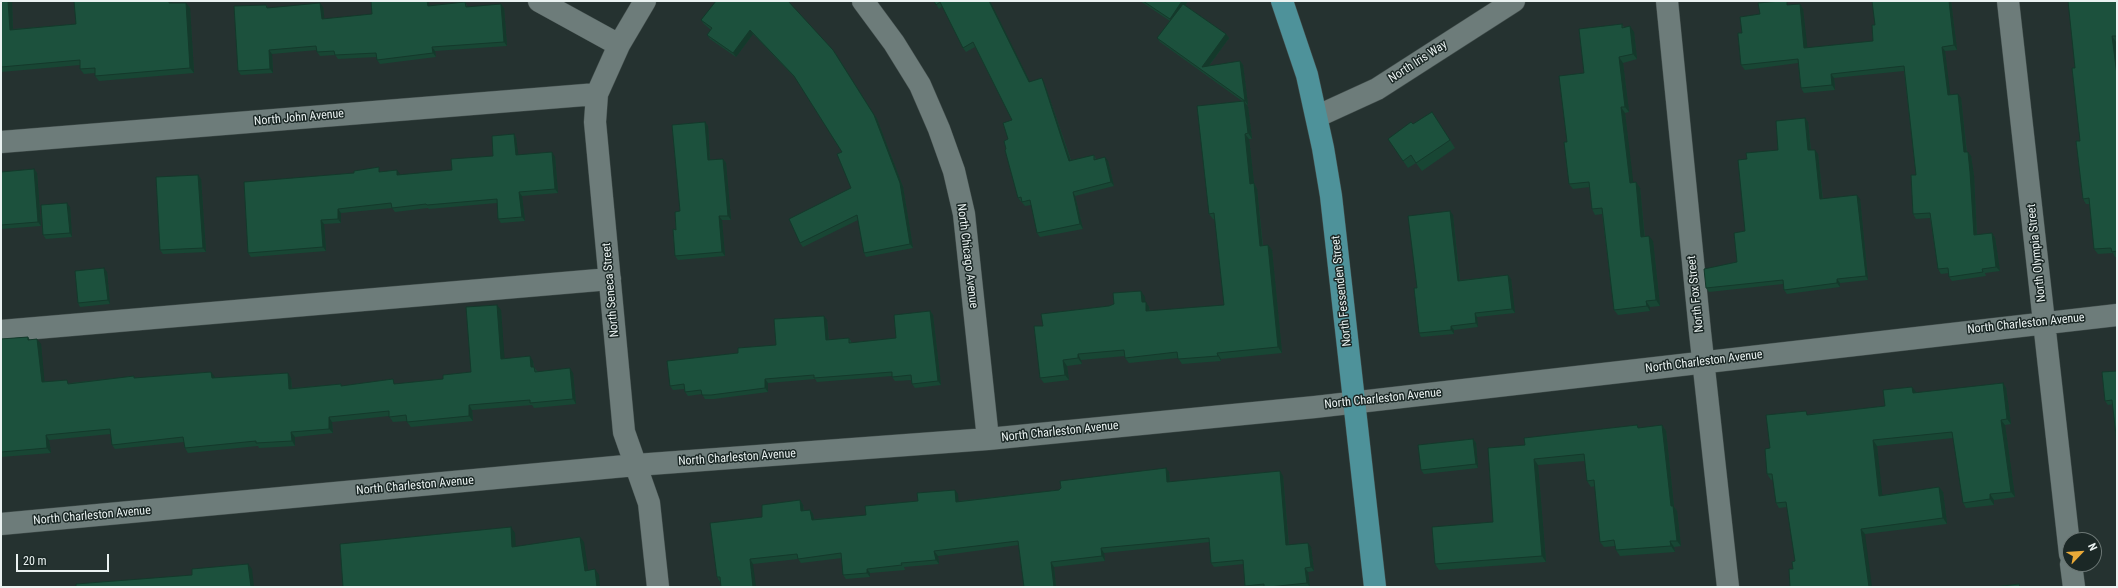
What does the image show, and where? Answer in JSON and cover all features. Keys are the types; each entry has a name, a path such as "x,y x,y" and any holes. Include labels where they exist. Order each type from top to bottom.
{"main road":[{"name":"North Fessenden Street","path":"1282,1 1294,32 1318,116 1331,196 1375,587"}],"street":[{"path":"540,1 619,45"},
{"name":"North Seneca Street","path":"645,1 619,45 597,94 595,122 624,432 649,503 658,587"},
{"name":"North Chicago Avenue","path":"863,1 894,43 920,85 939,129 954,172 964,214 988,439"},
{"name":"North Iris Way","path":"1318,116 1377,89 1514,1"},
{"name":"North Fox Street","path":"1667,1 1703,362 1728,587"},
{"name":"North Olympia Street","path":"2008,1 2068,532"},
{"name":"North John Avenue","path":"1,142 597,94"},
{"path":"1,331 610,279"},
{"name":"North Charleston Avenue","path":"1,524 636,466 988,439 1355,403 2044,322 2117,315"},
{"path":"2072,572 2074,587"}],"building":[{"path":"1,1 8,1 10,30 76,24 74,1 169,1 169,3 186,3 190,68 95,76 95,68 80,69 80,60 1,67"},
{"path":"371,1 427,1 428,6 465,2 466,7 501,4 504,42 432,47 433,53 377,60 376,53 335,55 334,51 317,52 316,46 269,50 270,69 238,71 234,6 266,5 267,8 320,3 322,19 372,14"},
{"path":"716,1 788,1 833,50 874,115 900,183 910,244 864,253 857,215 800,243 789,219 851,188 837,154 842,152 794,76 750,30 733,53 707,35 712,28 701,20"},
{"path":"934,1 989,1 1029,82 1042,78 1069,161 1094,155 1094,160 1105,157 1111,182 1073,192 1080,224 1037,233 1030,200 1022,202 1021,197 1018,198 1005,150 1004,141 1008,139 1003,123 1012,120 973,42 963,48 940,2 936,5"},
{"path":"1143,1 1182,1 1170,19"},
{"path":"1787,1 1787,5 1800,4 1804,48 1873,41 1872,25 1875,25 1872,1 1949,1 1954,45 1942,47 1948,95 1958,94 1964,152 1968,152 1974,235 1992,233 1996,267 1982,269 1983,272 1949,277 1948,268 1938,269 1930,213 1913,214 1911,175 1916,175 1904,66 1831,74 1832,85 1801,88 1798,59 1741,65 1738,35 1738,33 1742,33 1740,17 1760,14 1758,3"},
{"path":"2068,1 2117,1 2117,36 2112,36 2117,75 2117,251 2112,252 2111,248 2094,249 2089,198 2083,199 2076,141 2080,141 2072,68 2075,68"},
{"path":"1183,4 1226,34 1202,67 1240,61 1245,101 1157,38"},
{"path":"1622,24 1622,28 1630,26 1633,54 1619,57 1625,107 1621,107 1630,183 1636,182 1641,237 1649,236 1656,300 1646,301 1647,306 1614,310 1602,208 1592,209 1589,182 1569,184 1564,142 1567,142 1559,76 1584,73 1579,29"},
{"path":"1244,101 1248,133 1245,134 1250,184 1254,183 1260,246 1268,245 1278,347 1217,353 1218,356 1178,359 1177,352 1125,358 1124,350 1078,354 1078,358 1063,360 1065,375 1040,378 1034,326 1043,326 1041,314 1109,306 1114,304 1113,293 1141,291 1142,302 1146,302 1146,311 1224,305 1214,213 1209,214 1197,106"},
{"path":"1432,112 1450,140 1416,163 1411,155 1403,161 1388,139 1411,122 1413,124"},
{"path":"1805,118 1808,150 1815,150 1820,199 1857,195 1866,276 1837,279 1837,283 1784,290 1783,280 1706,288 1704,269 1737,262 1734,233 1745,231 1738,160 1747,159 1746,153 1778,150 1776,121"},
{"path":"705,122 708,160 723,159 728,216 719,216 722,252 675,256 673,229 676,230 675,212 680,211 672,125"},
{"path":"514,134 516,155 552,152 555,189 519,192 522,217 498,219 497,199 392,208 391,203 338,209 338,219 321,220 323,247 248,253 244,182 354,173 354,171 379,167 379,172 397,170 397,175 452,170 451,159 493,156 492,136"},
{"path":"34,169 38,222 1,225 1,172"},
{"path":"198,175 203,248 160,250 156,177"},
{"path":"67,203 70,233 43,235 41,205"},
{"path":"1450,211 1458,281 1508,275 1512,309 1475,313 1476,323 1451,326 1451,330 1419,333 1414,288 1417,288 1408,216"},
{"path":"104,268 108,300 78,303 75,271"},
{"path":"497,305 501,359 530,356 531,367 534,367 535,372 570,368 573,399 530,403 530,400 469,405 469,416 407,422 406,415 389,417 389,411 329,417 329,429 291,432 292,441 256,443 256,441 185,448 183,437 112,445 110,429 46,435 47,448 1,452 1,339 28,337 28,340 37,339 42,382 67,380 68,384 134,376 134,378 211,372 212,378 288,373 289,389 341,384 341,386 393,379 394,384 443,379 443,375 471,372 466,307"},
{"path":"930,311 938,381 912,384 911,375 892,377 892,372 814,378 814,375 765,379 765,388 711,395 702,395 701,390 685,392 684,384 670,386 667,361 738,353 738,348 776,345 774,319 824,316 826,340 849,338 849,343 896,338 894,315"},
{"path":"2117,371 2117,444 2112,400 2105,401 2102,372"},
{"path":"2003,383 2007,419 2001,420 2011,492 1990,494 1990,499 1963,503 1952,432 1873,440 1879,496 1939,487 1943,518 1861,529 1869,587 1790,587 1789,569 1793,569 1792,562 1795,561 1786,502 1776,503 1772,474 1767,474 1765,449 1770,448 1766,415 1806,411 1807,415 1885,406 1883,390 1912,387 1913,393"},
{"path":"1637,425 1638,428 1662,425 1671,506 1673,506 1677,541 1670,541 1671,546 1616,550 1614,540 1600,542 1594,480 1587,481 1584,454 1534,459 1542,556 1435,564 1432,527 1493,522 1488,448 1525,445 1524,438"},
{"path":"1473,439 1476,464 1421,470 1418,445"},
{"path":"1166,468 1167,482 1280,471 1286,545 1308,543 1311,567 1305,568 1307,583 1269,587 1264,587 1264,584 1245,586 1243,560 1211,563 1209,538 1101,548 1102,556 1051,562 1054,587 1024,587 1018,541 934,551 936,560 901,563 902,565 867,569 867,573 843,575 841,553 798,559 797,554 750,559 753,587 721,587 720,577 717,577 710,523 762,517 762,505 800,500 801,511 810,510 812,520 866,515 865,506 918,501 917,493 955,490 956,502 1059,490 1061,488 1060,481"},
{"path":"511,527 512,547 580,537 585,571 595,569 597,587 343,587 340,544"},
{"path":"248,564 251,587 76,587 76,584 192,575 192,569"},
{"path":"2019,584 2020,587 1995,587"}]}
